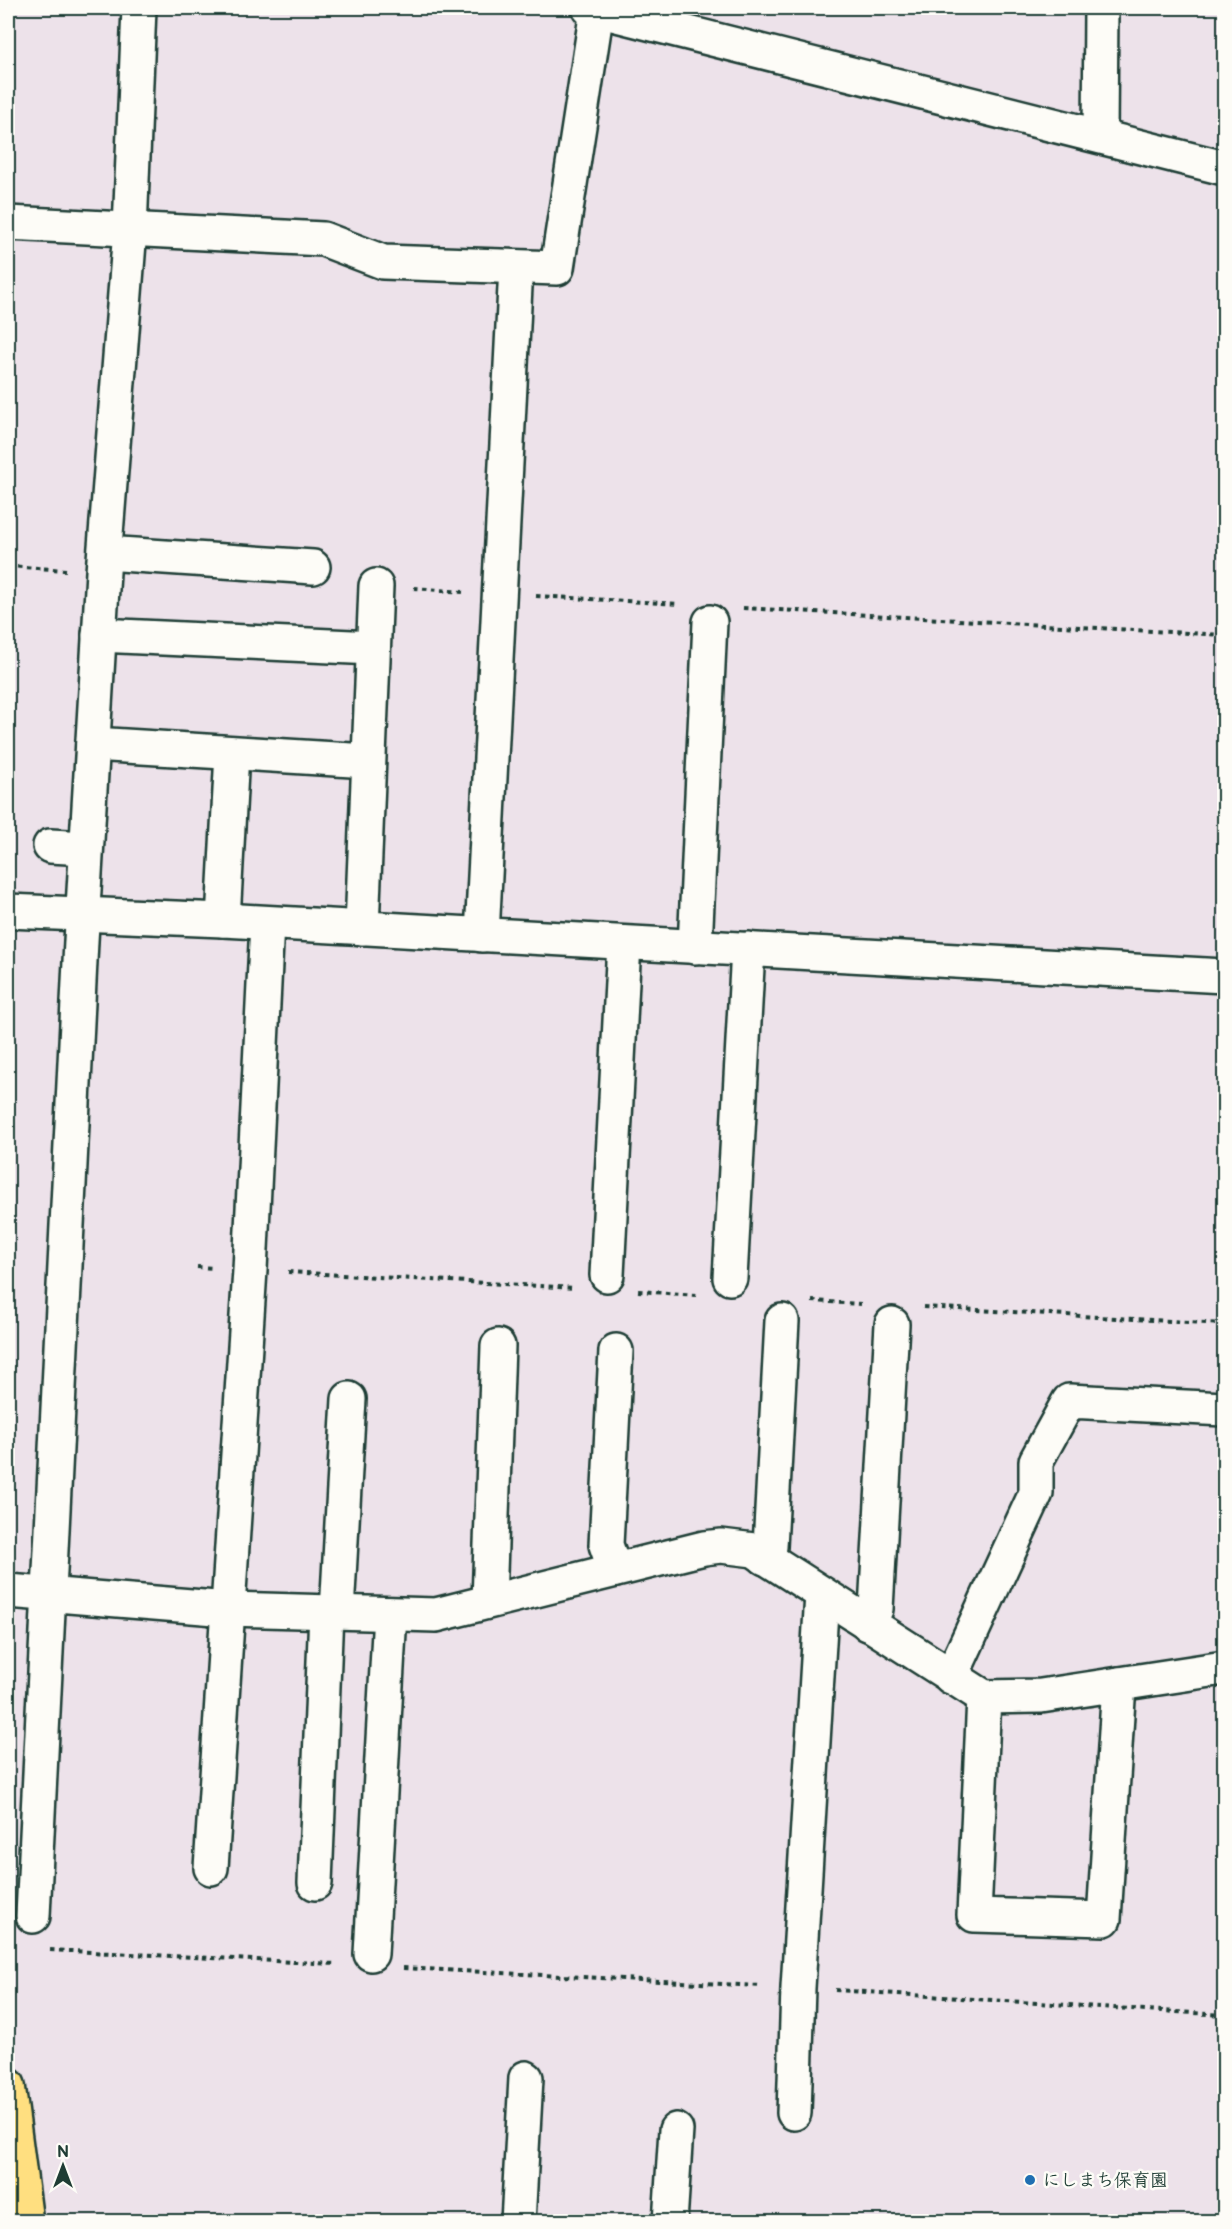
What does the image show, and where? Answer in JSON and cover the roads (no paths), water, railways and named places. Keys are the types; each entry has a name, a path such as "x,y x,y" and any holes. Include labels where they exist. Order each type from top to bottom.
{"highway":[{"path":"8,2085 26,2222"}],"street":[{"path":"33,1916 82,913 104,562 130,230 139,8"},
{"path":"1100,136 1101,8"},
{"path":"8,223 323,239 383,262 557,268 593,9 1224,168"},
{"path":"482,935 516,267"},
{"path":"104,562 313,567"},
{"path":"362,928 376,586"},
{"path":"694,947 712,612"},
{"path":"99,635 373,648"},
{"path":"93,744 368,761"},
{"path":"223,920 232,753"},
{"path":"50,846 86,848"},
{"path":"8,910 1224,976"},
{"path":"211,1868 250,1270 267,923"},
{"path":"607,1275 624,943"},
{"path":"730,1278 748,949"},
{"path":"765,1558 770,1547 782,1321"},
{"path":"868,1624 876,1609 892,1324"},
{"path":"489,1601 498,1346"},
{"path":"615,1570 606,1545 616,1351"},
{"path":"315,1883 348,1399"},
{"path":"951,1677 1036,1493 1036,1461 1070,1401 1224,1409"},
{"path":"8,1591 228,1610 436,1615 704,1548 721,1546 754,1550 984,1698 1041,1696 1224,1668"},
{"path":"794,2113 798,1988 822,1594"},
{"path":"357,1960 390,1614"},
{"path":"984,1698 974,1915 1104,1920 1119,1684"},
{"path":"518,2222 526,2078"},
{"path":"670,2222 676,2130"}],"place":[{"name":"にしまち保育園","path":"1030,2180"}]}
